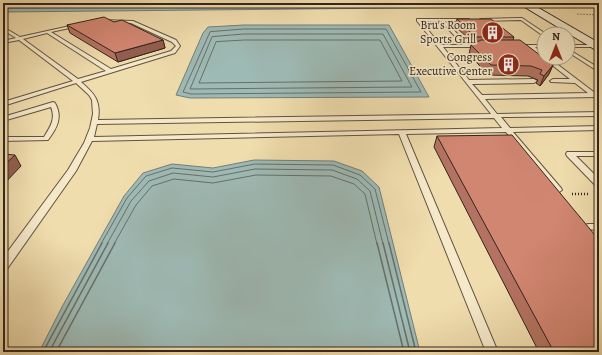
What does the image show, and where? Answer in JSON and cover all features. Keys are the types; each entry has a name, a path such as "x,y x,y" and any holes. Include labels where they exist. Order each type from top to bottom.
{"main road":[{"path":"528,6 597,47"}],"lane":[{"path":"536,29 522,19 418,20 467,82 564,198"},
{"path":"442,20 467,46"},
{"path":"3,104 173,52 178,46 174,41 132,22 94,22"},
{"path":"3,42 86,23"},
{"path":"3,28 11,32 79,81 95,98 96,115 89,139 79,160 3,266"},
{"path":"3,34 11,32"},
{"path":"48,32 110,71"},
{"path":"439,46 491,46"},
{"path":"514,46 536,46"},
{"path":"530,46 536,50"},
{"path":"576,46 597,47"},
{"path":"576,55 599,70"},
{"path":"556,66 597,96"},
{"path":"467,82 534,81"},
{"path":"553,81 575,81"},
{"path":"480,97 597,96"},
{"path":"3,119 53,104 57,113 56,122 46,139 3,139"},
{"path":"94,122 599,114"},
{"path":"89,139 599,128"},
{"path":"402,132 492,352"},
{"path":"598,155 570,154 599,184"},
{"path":"586,224 597,231"}],"path":[{"path":"577,14 599,15"},
{"path":"572,194 590,194"}],"water":[{"path":"3,3 599,3 599,6 3,12"},
{"path":"244,25 389,25 429,97 190,98 176,95 203,33 208,27"},
{"path":"254,160 334,161 362,171 379,187 420,352 39,352 63,305 124,196 143,173 172,164 213,168"}],"building":[{"path":"104,17 114,22 122,20 163,40 115,53 67,25"},
{"path":"457,19 491,19 514,37 475,37"},
{"path":"481,40 520,40 536,52 536,66 552,66 544,76 540,74 542,70 531,66 491,65 471,45"},
{"path":"512,135 599,240 599,352 554,352 437,136"},
{"path":"3,154 15,155 3,166"}],"place":[{"name":"Bru's Room Sports Grill","path":"492,32"},
{"name":"Congress Executive Center","path":"508,64"}]}
